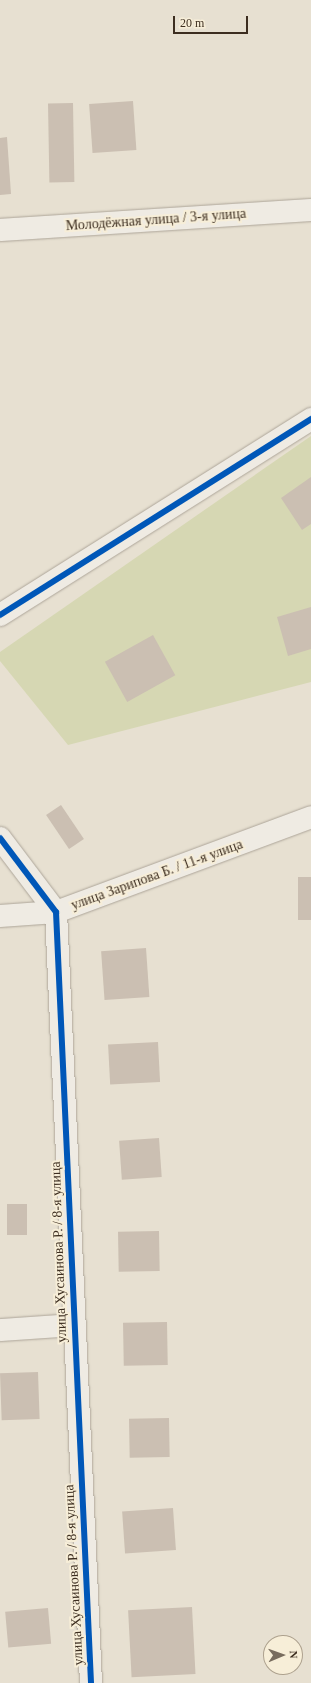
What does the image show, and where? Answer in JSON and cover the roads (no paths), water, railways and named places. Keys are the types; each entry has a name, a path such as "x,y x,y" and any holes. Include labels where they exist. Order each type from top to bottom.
{"street":[{"name":"Молодёжная улица / 3-я улица","path":"0,230 311,210"},
{"path":"0,615 311,419"},
{"name":"улица Зарипова Б. / 11-я улица","path":"0,916 56,912 311,817"},
{"path":"0,838 56,912"},
{"name":"улица Хусаинова Р. / 8-я улица","path":"56,912 91,1683"},
{"path":"0,1330 74,1325"}]}
